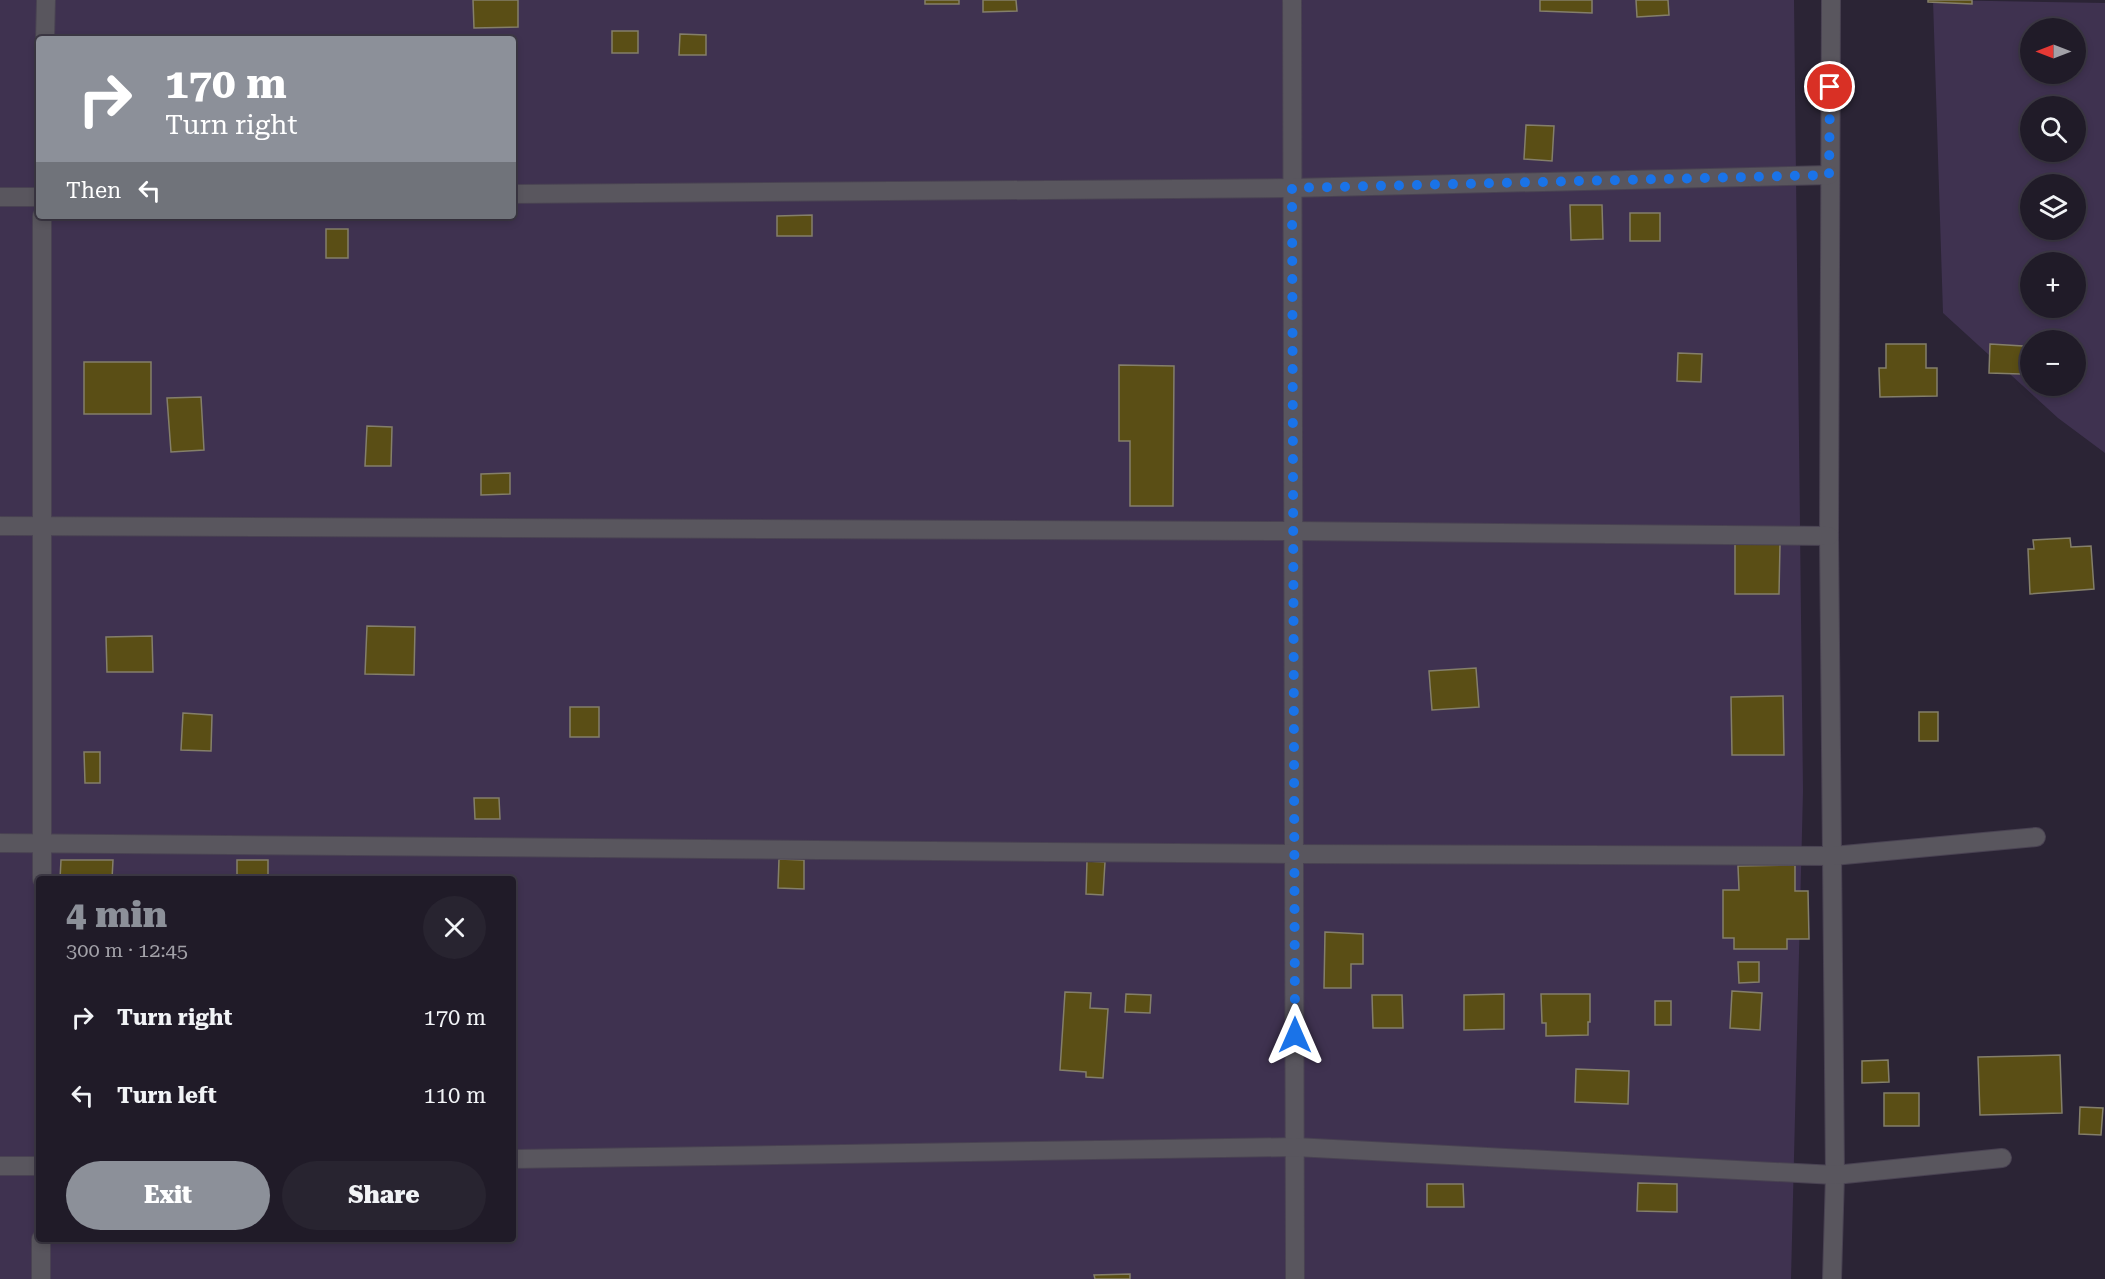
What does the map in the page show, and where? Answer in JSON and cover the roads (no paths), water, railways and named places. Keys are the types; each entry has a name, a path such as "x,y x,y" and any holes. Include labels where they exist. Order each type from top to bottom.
{"street":[{"path":"45,36 46,0"},
{"path":"1292,0 1295,1279"},
{"path":"1831,0 1829,536 1835,1175 1832,1279"},
{"path":"516,194 1292,188 1829,175"},
{"path":"0,197 36,197"},
{"path":"42,219 42,876"},
{"path":"0,526 1294,531 1829,536"},
{"path":"0,843 1294,854 1833,856 2036,837"},
{"path":"516,1159 1295,1148 1835,1175 2002,1158"},
{"path":"0,1166 36,1166"},
{"path":"41,1242 41,1279"}]}
